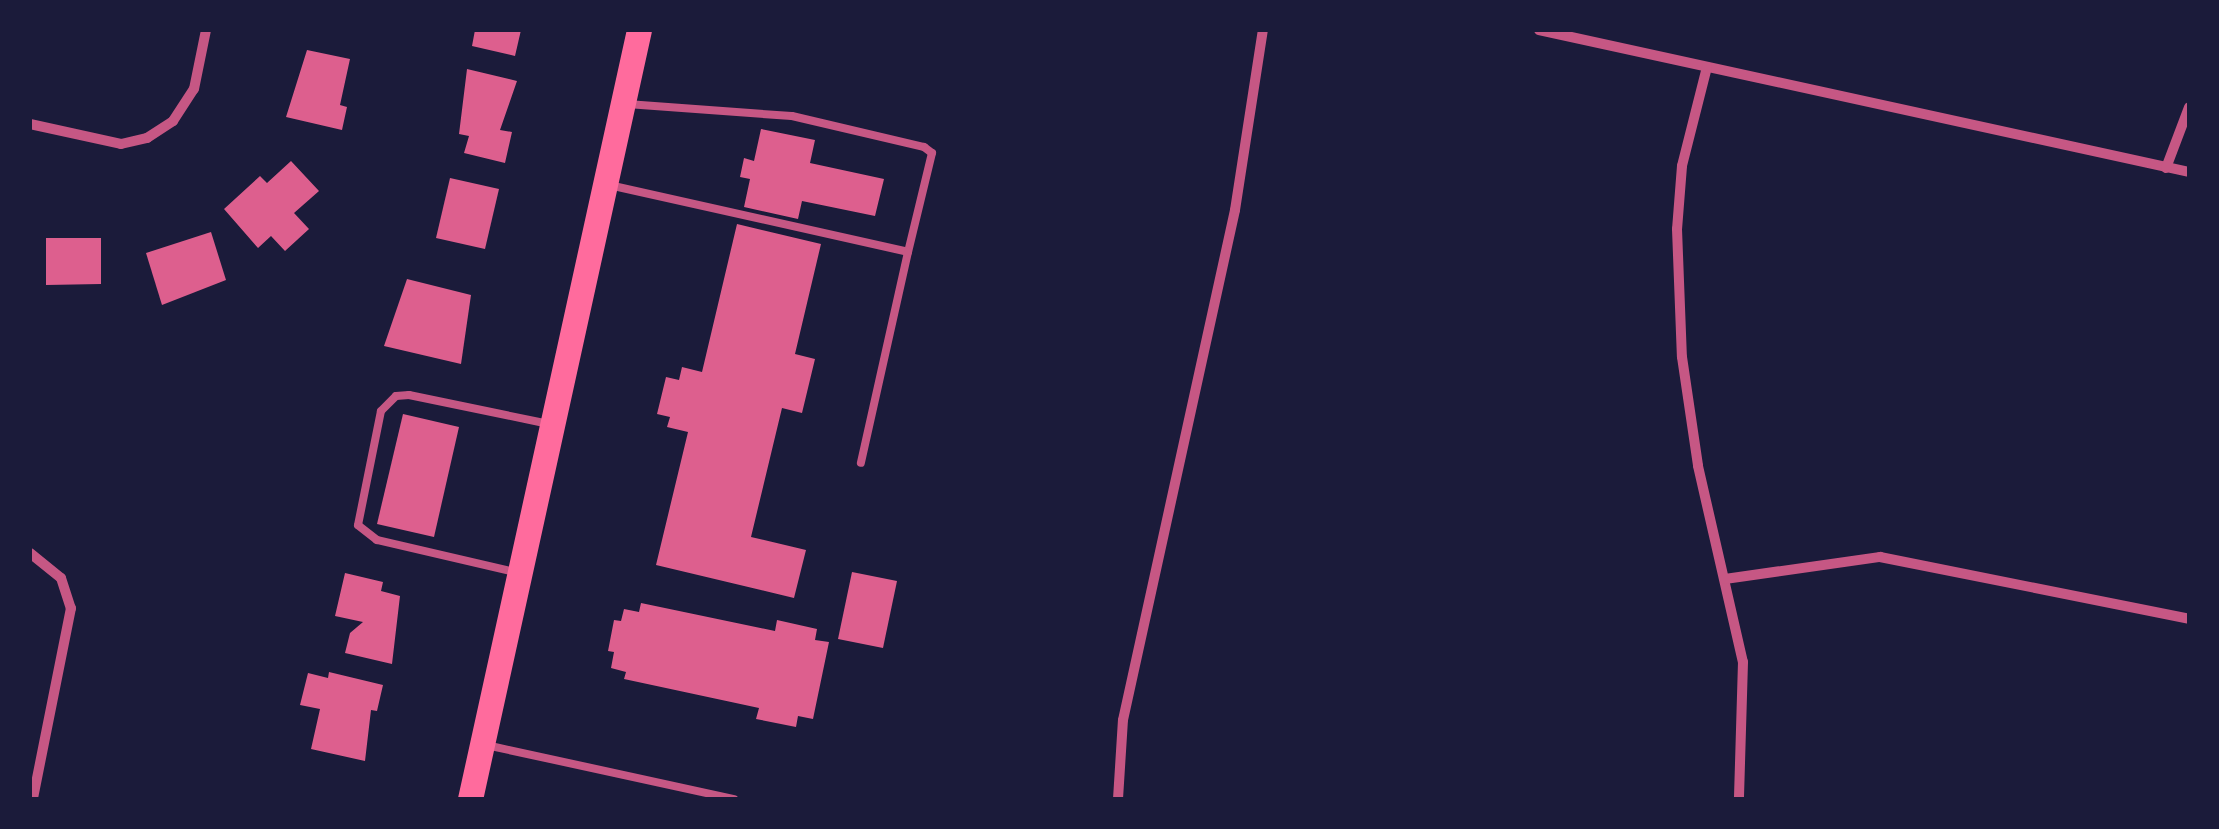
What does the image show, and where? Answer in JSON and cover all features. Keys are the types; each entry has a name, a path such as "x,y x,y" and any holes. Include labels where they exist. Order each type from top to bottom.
{"main road":[{"path":"470,799 639,30"}],"street":[{"path":"30,124 121,144 147,138 173,121 194,90 206,30"},
{"path":"1118,799 1123,720 1235,210 1263,30"},
{"path":"1539,30 2189,172"},
{"path":"1707,68 1682,166 1677,230 1682,357 1698,466 1725,579 1746,698 1739,799"},
{"path":"2166,168 2189,107"},
{"path":"30,553 61,578 71,627 33,799"},
{"path":"1725,579 1880,557 2189,619"}],"lane":[{"path":"623,104 792,116 924,147 932,153 861,463"},
{"path":"605,184 908,252"},
{"path":"519,573 377,540 358,525 357,513 387,401 409,395 552,424"},
{"path":"482,744 734,799"}],"building":[{"path":"475,30 521,30 515,56 472,46"},
{"path":"307,50 350,59 340,105 347,107 342,130 286,117"},
{"path":"467,69 517,81 500,130 512,132 505,163 464,153 469,136 459,134"},
{"path":"761,129 815,140 810,163 884,179 875,216 802,201 798,219 744,207 750,179 740,177 744,158 754,161"},
{"path":"291,161 319,191 294,213 309,229 285,251 271,236 258,248 224,209 260,176 267,183"},
{"path":"450,178 499,189 485,249 436,238"},
{"path":"737,224 821,244 795,354 815,359 802,413 782,408 751,537 806,550 794,598 656,565 688,432 667,427 670,417 657,414 666,377 679,380 682,367 702,372"},
{"path":"211,232 226,280 162,305 146,253"},
{"path":"46,238 101,238 101,284 46,285"},
{"path":"407,279 471,295 461,364 384,346"},
{"path":"403,414 459,427 434,537 377,524"},
{"path":"852,572 897,581 883,648 838,639"},
{"path":"345,573 383,582 381,591 400,596 392,664 345,653 350,633 363,622 335,616"},
{"path":"641,603 775,631 777,620 817,629 815,640 829,642 813,719 798,716 796,727 756,719 759,708 624,679 626,672 611,668 614,652 608,651 614,620 621,621 624,609 639,612"},
{"path":"329,672 383,685 377,711 371,710 365,761 311,749 320,709 300,705 308,673 328,678"}]}
